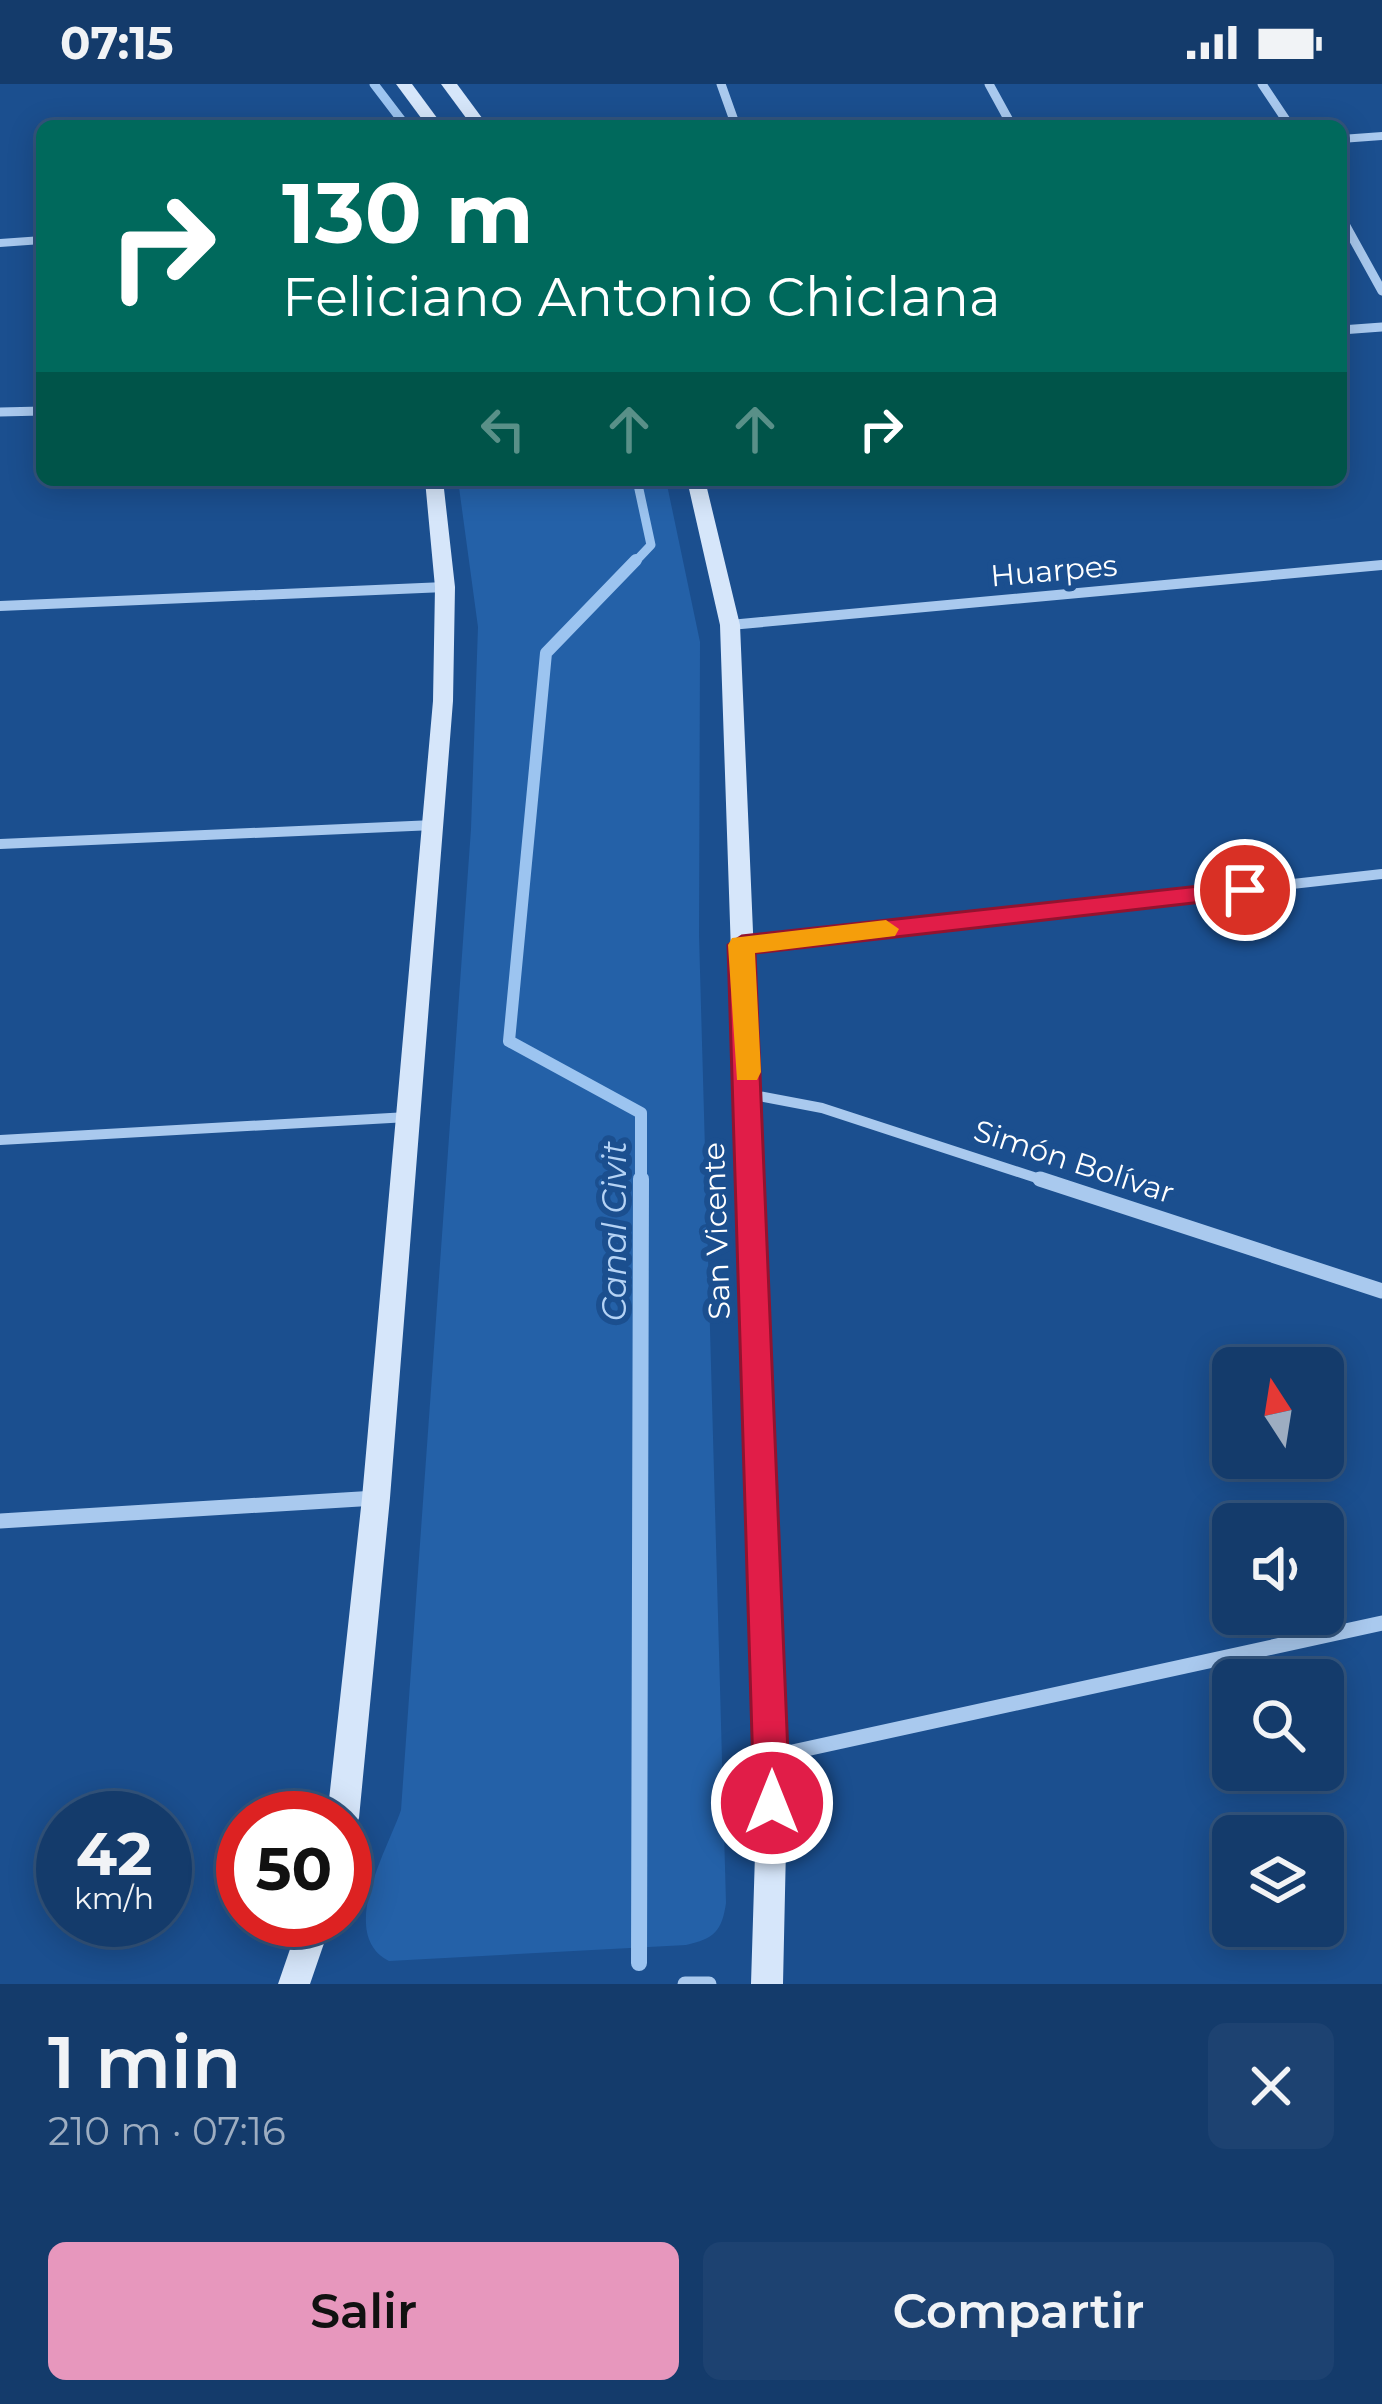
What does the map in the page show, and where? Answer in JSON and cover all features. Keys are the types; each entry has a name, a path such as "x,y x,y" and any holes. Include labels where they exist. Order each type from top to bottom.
{"main road":[{"path":"404,84 431,120"},
{"path":"449,84 476,120"},
{"path":"346,1791 434,826 445,586 435,486"},
{"name":"San Vicente","path":"697,486 730,626 772,1756 767,1984"},
{"path":"294,1984 307,1947"}],"street":[{"path":"721,84 734,120"},
{"path":"989,84 1009,120"},
{"path":"1262,84 1287,120"},
{"path":"1347,139 1382,136"},
{"path":"1347,228 1382,291"},
{"path":"0,243 36,240"},
{"path":"1347,330 1382,327"},
{"path":"0,412 36,411"},
{"name":"Huarpes","path":"730,626 1382,565"},
{"path":"0,606 445,586"},
{"path":"0,844 434,826"},
{"path":"742,945 1382,874"},
{"name":"Simón Bolívar","path":"748,1094 822,1108 1382,1291"},
{"path":"0,1141 408,1117"},
{"path":"0,1521 376,1498"},
{"path":"772,1756 1382,1622"},
{"path":"685,1984 709,1984"}],"shaded area":[{"path":"459,486 667,486 700,642 699,935 726,1903 715,1932 686,1945 389,1961 372,1943 372,1885 401,1810 471,829 478,627"}],"waterway":[{"name":"Canal Civit","path":"374,84 401,120"},
{"name":"Canal Civit","path":"634,563 651,545 638,486"},
{"name":"Canal Civit","path":"636,560 546,653 509,1041 641,1113 641,1179"},
{"name":"Canal Civit","path":"639,1963 641,1179"}],"slow traffic":[{"path":"747,1072 742,945 886,929"}],"route":[{"path":"772,1803 742,945 1245,890"}]}
